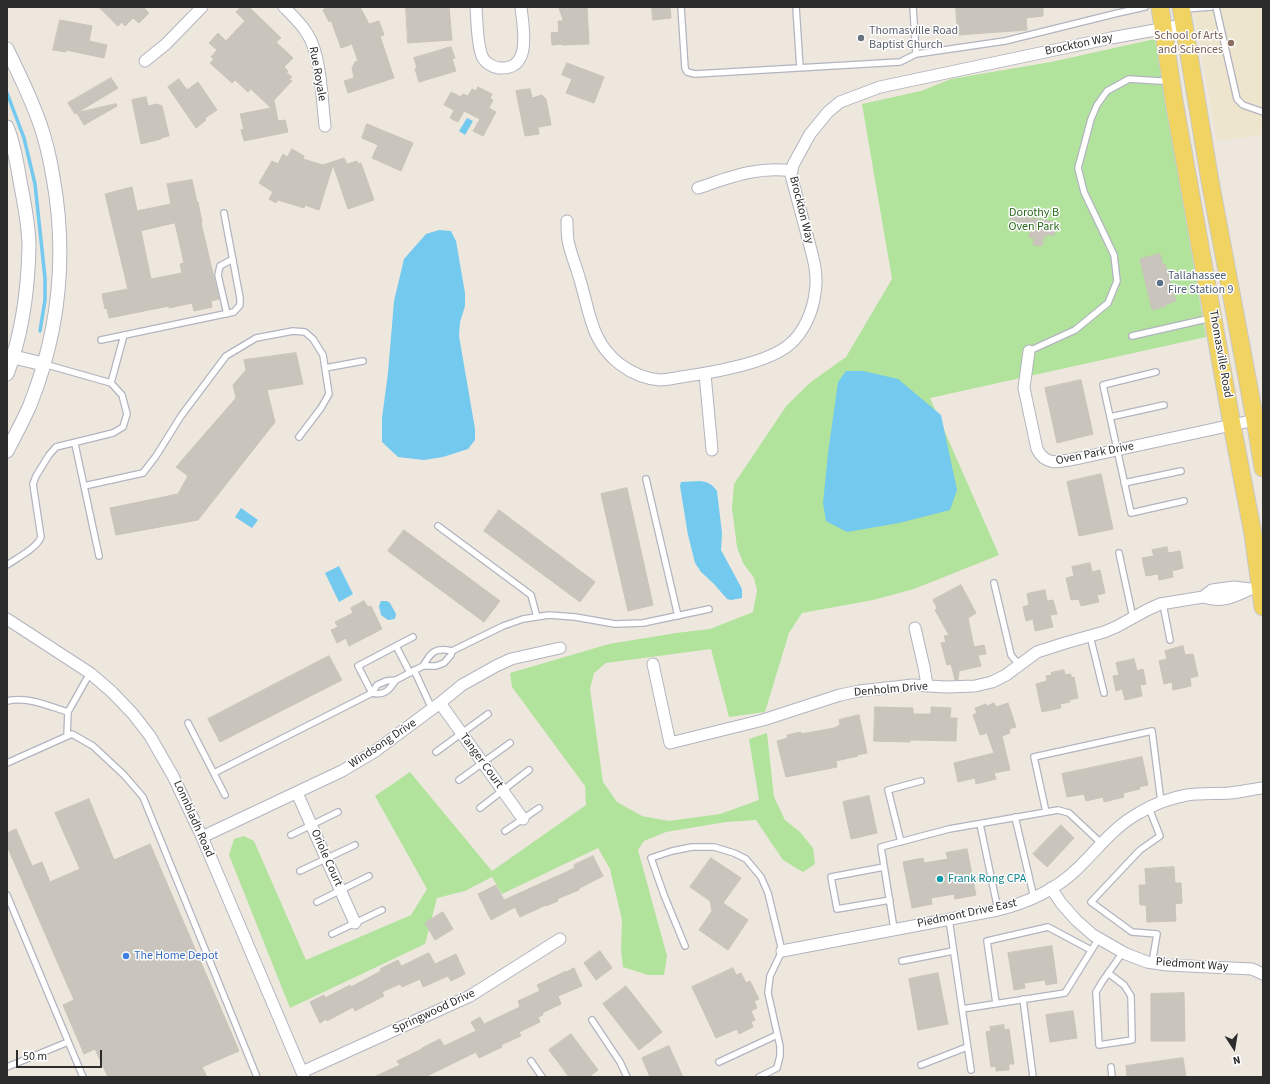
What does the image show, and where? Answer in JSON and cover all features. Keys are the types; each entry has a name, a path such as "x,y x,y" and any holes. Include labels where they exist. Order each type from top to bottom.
{"main road":[{"name":"Thomasville Road","path":"1160,7 1162,29 1189,185 1253,534 1258,588 1263,607"},
{"name":"Thomasville Road","path":"1182,13 1210,181 1263,468"},
{"path":"1189,185 1210,181"},
{"path":"1213,317 1235,312"}],"street":[{"path":"145,61 166,44 202,7"},
{"name":"Rue Royale","path":"284,7 309,35 313,46 319,70 325,126"},
{"path":"476,7 482,57 489,64 504,68 513,65 522,56 524,45 521,7"},
{"name":"Brockton Way","path":"567,221 569,244 591,324 597,339 605,350 620,365 647,378 662,380 705,374 777,353 796,338 806,322 816,292 816,273 813,258 792,172 793,165 810,134 828,112 840,102 880,87 1111,38 1162,29 1182,13"},
{"path":"7,49 40,125 49,157 57,200 61,266 55,318 43,364 29,406 7,451"},
{"path":"7,127 17,161 25,207 29,247 25,299 10,355 7,374"},
{"path":"698,188 742,174 762,170 792,172"},
{"name":"Oven Park Drive","path":"1029,351 1024,388 1037,449 1040,455 1049,462 1061,462 1255,420"},
{"path":"10,355 43,364"},
{"path":"705,374 712,450"},
{"name":"Denholm Drive","path":"653,664 670,743 763,720 840,695 859,691 913,685 946,687 975,686 992,682 1006,675 1037,652 1116,627 1147,610 1163,604 1202,597 1212,590 1234,587 1258,588"},
{"name":"Lonnbladh Road","path":"7,619 90,673 112,692 133,714 150,736 173,776 202,838 303,1075"},
{"path":"915,628 927,685"},
{"name":"Windsong Drive","path":"202,838 342,771 374,752 462,685 496,666 511,659 560,648"},
{"name":"Tanger Court","path":"436,706 461,733 523,819"},
{"name":"Piedmont Drive East","path":"782,951 998,910 1019,904 1034,898 1051,888 1076,870 1123,823 1161,802 1188,795 1232,793 1263,788"},
{"name":"Oriole Court","path":"297,793 355,923"},
{"name":"Piedmont Way","path":"1051,888 1061,903 1076,920 1093,935 1123,952 1152,963 1252,969 1263,974"},
{"name":"Springwood Drive","path":"303,1075 470,996 560,939"},
{"path":"1252,969 1263,963"}],"lane":[{"path":"681,7 685,68 687,72 695,74 900,62 916,54 1005,41 1118,10 1145,7"},
{"path":"796,7 800,68"},
{"path":"913,7 916,54"},
{"path":"1182,13 1211,7"},
{"path":"1216,7 1237,99 1244,105 1263,112"},
{"path":"1029,351 1075,330 1108,303 1117,281 1114,255 1084,192 1078,168 1091,119 1097,105 1107,91 1129,79 1160,81 1171,80"},
{"path":"101,340 234,312 240,305 240,298 224,213"},
{"path":"227,314 218,275 220,266 232,259"},
{"path":"1132,336 1213,317"},
{"path":"84,486 143,473 156,456 181,416 226,356 256,338 293,331 305,332 313,339 323,355 329,394 321,408 299,437"},
{"path":"111,383 124,335"},
{"path":"325,368 363,361"},
{"path":"7,565 34,547 40,541 41,537 33,484 36,476 49,455 56,447 75,444 113,433 123,427 127,414 122,395 111,383 43,364"},
{"path":"1156,372 1103,386 1124,483 1131,513 1184,501"},
{"path":"1110,417 1164,405"},
{"path":"75,444 99,556"},
{"path":"1124,483 1181,471"},
{"path":"646,479 678,616"},
{"path":"438,526 531,595 537,617"},
{"path":"1119,553 1133,618"},
{"path":"994,583 1012,655 1015,660 1021,664"},
{"path":"1163,604 1170,640"},
{"path":"423,666 434,651 452,651 503,626 523,619 549,615 575,617 615,624 643,623 708,609"},
{"path":"1090,636 1104,693"},
{"path":"372,693 358,666 413,637"},
{"path":"396,646 436,706"},
{"path":"214,773 372,693 377,685 386,681 396,680 423,666 436,666 444,663 451,655 452,651"},
{"path":"68,736 68,712 90,673"},
{"path":"372,693 384,693 396,680"},
{"path":"7,700 15,699 32,701 68,712"},
{"path":"436,752 488,714"},
{"path":"188,723 225,795"},
{"path":"1046,812 1034,757 1152,731 1161,802"},
{"path":"7,763 72,734 93,746 124,775 143,797 257,1077"},
{"path":"459,780 510,742"},
{"path":"480,808 529,770"},
{"path":"901,842 888,790 920,781"},
{"path":"505,831 540,808"},
{"path":"1149,808 1160,836 1140,850 1091,902 1132,932 1157,934 1152,963"},
{"path":"894,929 881,847 949,829 1058,810 1069,813 1102,843"},
{"path":"291,835 338,812"},
{"path":"1015,817 1034,898"},
{"path":"980,824 998,910"},
{"path":"300,871 355,845"},
{"path":"685,946 664,895 651,858 672,851 692,847 714,847 734,853 746,859 761,878 768,893 782,951 770,976 768,993 780,1056 777,1068 759,1077"},
{"path":"884,867 831,877 838,909 890,900"},
{"path":"317,902 369,876"},
{"path":"7,895 83,1077"},
{"path":"332,934 382,910"},
{"path":"949,919 971,1070"},
{"path":"996,1004 987,941 1048,927 1091,950"},
{"path":"962,1009 1065,992 1099,938"},
{"path":"902,961 953,951"},
{"path":"1108,973 1124,984 1131,996 1132,1040 1099,1045 1096,992 1108,973 1123,952"},
{"path":"1024,999 1034,1077"},
{"path":"592,1020 620,1062 627,1077"},
{"path":"719,1062 777,1035"},
{"path":"7,1068 68,1042"},
{"path":"921,1066 968,1047"},
{"path":"531,1061 542,1077"},
{"path":"1111,1067 1112,1077"}],"shaded area":[{"name":"School of Arts and Sciences","path":"1193,7 1263,7 1263,135 1217,141"}],"green space":[{"name":"Dorothy B Oven Park","path":"1155,39 1206,337 930,398 999,555 914,589 873,600 802,613 789,633 765,712 729,717 711,649 606,663 594,673 590,689 603,782 617,802 642,816 669,821 720,814 759,800 749,739 767,733 774,797 785,820 800,832 813,848 815,864 803,872 783,860 756,820 726,822 666,832 644,841 638,850 667,956 664,975 648,975 623,967 621,949 622,920 610,869 598,848 502,894 492,877 465,891 437,898 425,944 290,1008 229,855 234,839 244,836 254,841 306,960 411,915 427,889 375,796 410,772 492,871 586,805 585,786 512,687 510,673 609,644 710,629 753,612 757,590 754,578 743,563 737,547 732,508 734,484 787,405 811,382 846,357 892,279 862,104 921,91 951,79 1051,62"}],"water":[{"path":"467,118 473,121 465,135 459,131"},
{"path":"439,230 451,231 456,241 465,293 465,306 460,322 459,336 475,429 475,440 468,449 443,457 424,460 398,457 382,442 382,418 388,373 394,301 404,259 426,234"},
{"path":"846,371 863,371 898,379 941,415 957,490 950,510 899,523 847,532 826,521 823,503 828,453 838,382"},
{"path":"700,481 710,484 717,491 722,533 721,550 742,589 742,598 731,600 727,599 701,572 695,563 688,535 680,486 681,482"},
{"path":"241,508 258,520 252,528 235,517"},
{"path":"339,566 353,594 339,602 325,573"},
{"path":"381,601 387,601 390,603 396,614 395,619 388,620 381,615 379,606"}],"building":[{"path":"99,7 143,7 149,13 139,23 133,18 125,26 122,22 118,26"},
{"path":"241,7 249,7 281,38 276,42 293,58 284,67 288,71 286,72 292,77 289,79 292,81 274,100 278,121 285,120 288,132 244,141 241,130 244,129 240,114 271,108 251,89 248,92 235,80 232,83 210,63 214,59 211,57 217,50 209,43 218,33 226,41 245,21 236,12"},
{"path":"329,7 360,7 369,24 379,21 384,35 380,36 394,78 348,93 344,81 354,78 352,68 355,62 358,61 352,44 341,48 331,20 329,22 323,10"},
{"path":"406,7 449,7 452,40 408,43"},
{"path":"559,7 587,7 589,44 552,45 551,33 559,32 558,21 563,21"},
{"path":"652,7 670,7 671,18 653,20"},
{"path":"956,7 1043,7 1043,16 1026,18 1027,30 958,35"},
{"path":"60,20 92,26 89,41 107,45 104,58 66,50 66,52 53,50"},
{"path":"451,47 455,58 452,59 456,71 419,82 415,69 417,68 414,58"},
{"path":"567,63 604,77 594,103 566,93 572,79 562,75"},
{"path":"111,78 118,88 75,114 68,103"},
{"path":"179,79 187,90 198,82 217,110 205,118 206,120 196,128 168,87"},
{"path":"478,87 492,94 490,98 493,100 489,108 496,112 483,136 473,131 480,119 464,111 458,122 450,118 454,110 444,105 451,92 461,97 463,94 468,96 472,89 476,91"},
{"path":"530,89 532,98 542,95 546,99 551,125 538,127 539,134 525,136 516,91"},
{"path":"146,97 148,106 157,104 162,106 169,136 141,144 132,100"},
{"path":"116,104 117,106 84,125 77,113"},
{"path":"367,124 413,143 401,171 372,158 378,145 362,138"},
{"path":"292,149 304,156 303,159 323,165 344,158 347,164 357,161 358,164 361,163 374,200 348,209 333,165 319,210 305,205 304,208 278,200 276,203 269,199 273,192 259,183 272,161 278,164 283,154 287,157"},
{"path":"192,180 219,299 211,301 212,307 194,311 192,303 109,318 107,308 105,309 102,294 128,289 105,194 132,187 137,211 171,204 167,184","holes":["175,223 184,263 180,264 182,273 151,279 141,231"]},
{"path":"1011,215 1056,222 1054,236 1047,234 1047,236 1044,236 1042,246 1033,245 1034,238 1029,238 1031,227 1010,223"},
{"name":"Tallahassee Fire Station 9","path":"1160,254 1163,265 1165,264 1176,301 1152,310 1140,259"},
{"path":"296,353 303,384 267,390 275,422 198,520 116,535 110,508 178,494 188,476 176,467 236,398 233,385 246,370 244,360"},
{"path":"1081,380 1093,434 1057,443 1045,388"},
{"path":"1101,474 1113,529 1079,536 1067,482"},
{"path":"627,488 653,605 628,611 601,494"},
{"path":"499,510 595,582 580,602 484,531"},
{"path":"404,530 500,601 484,622 388,551"},
{"path":"1167,547 1168,553 1180,551 1183,568 1172,571 1173,577 1159,580 1158,574 1146,576 1142,558 1154,556 1152,550"},
{"path":"1090,563 1092,572 1100,570 1105,593 1097,595 1099,602 1081,606 1079,599 1071,600 1066,578 1074,576 1072,567"},
{"path":"961,585 976,613 968,618 974,647 984,645 986,654 978,655 981,666 959,671 958,680 955,680 951,664 947,665 941,643 946,642 944,636 949,635 935,610 937,608 933,600"},
{"path":"1045,590 1047,601 1053,600 1057,614 1050,615 1053,627 1035,631 1033,619 1026,621 1023,607 1029,605 1027,594"},
{"path":"364,601 368,607 371,606 382,629 349,646 346,638 337,643 331,630 338,627 335,622 353,613 351,608"},
{"path":"1183,646 1185,655 1193,654 1198,676 1190,678 1191,686 1173,690 1172,682 1164,684 1159,661 1167,659 1165,651"},
{"path":"329,656 342,680 220,742 208,719"},
{"path":"1134,659 1137,671 1143,669 1146,684 1140,685 1142,696 1125,700 1122,689 1116,691 1113,676 1119,675 1116,663"},
{"path":"1064,670 1065,675 1071,674 1071,678 1074,677 1078,698 1069,700 1070,702 1060,704 1061,708 1042,712 1036,684 1047,681 1046,676 1052,675 1051,673"},
{"path":"994,703 996,707 1008,703 1016,727 1009,729 1010,733 1002,736 1010,770 994,773 996,779 976,784 975,778 958,782 954,763 994,753 987,733 980,735 973,715 977,713 975,708"},
{"path":"875,707 913,708 913,714 931,714 931,707 951,708 950,718 957,718 956,741 874,741"},
{"path":"859,715 867,753 836,761 837,767 786,777 777,741 788,738 787,735 834,728 840,725 839,720"},
{"path":"1142,757 1148,785 1139,787 1140,789 1123,793 1124,797 1104,802 1103,797 1086,801 1084,794 1067,797 1062,774"},
{"path":"869,796 877,833 851,839 843,802"},
{"name":"The Home Depot","path":"89,799 114,860 150,844 239,1051 202,1067 207,1077 108,1077 95,1049 84,1054 63,1005 74,1000 7,846 7,833 16,829 32,866 42,862 50,882 80,869 55,813"},
{"path":"1061,825 1074,838 1047,867 1033,854"},
{"name":"Frank Rong CPA","path":"967,849 976,895 955,899 954,894 931,898 932,904 912,908 903,862 923,858 924,863 948,859 946,853"},
{"path":"593,856 603,876 578,889 579,890 557,899 558,901 520,917 515,907 491,920 478,894 496,885 504,900 575,868 574,865"},
{"path":"711,858 741,878 723,903 748,920 728,950 699,930 712,911 710,901 690,887"},
{"path":"1174,867 1175,883 1181,883 1182,903 1175,904 1176,921 1147,922 1146,905 1140,905 1139,885 1146,885 1145,869"},
{"path":"443,912 453,929 435,940 425,923"},
{"path":"1052,946 1057,983 1046,985 1045,980 1024,983 1025,988 1014,990 1008,953"},
{"path":"600,951 612,968 596,980 584,963"},
{"path":"429,953 435,964 456,954 465,974 451,981 448,976 423,987 420,979 402,987 400,984 382,992 384,996 355,1011 353,1007 327,1021 326,1019 320,1023 310,1002 324,995 325,998 350,985 351,987 398,960 401,966"},
{"path":"574,968 582,986 558,996 561,1004 542,1013 543,1015 538,1017 540,1022 519,1032 521,1036 501,1045 502,1047 479,1058 476,1052 425,1077 374,1077 400,1065 397,1061 440,1039 444,1046 476,1031 471,1022 480,1017 484,1024 520,1007 518,1001 540,991 537,985"},
{"path":"733,968 736,975 741,973 746,983 750,981 759,999 754,1001 757,1008 751,1011 755,1020 751,1022 753,1027 739,1034 737,1029 716,1038 692,987"},
{"path":"938,973 948,1024 918,1030 909,979"},
{"path":"626,986 662,1032 639,1050 603,1004"},
{"path":"1184,993 1185,1041 1151,1041 1151,994"},
{"path":"1073,1011 1077,1038 1050,1042 1046,1015"},
{"path":"1004,1025 1004,1030 1009,1029 1014,1064 1009,1064 1009,1070 996,1071 996,1066 991,1067 986,1032 991,1031 990,1027"},
{"path":"571,1034 598,1070 589,1077 569,1077 549,1050"},
{"path":"669,1046 683,1077 650,1077 642,1058"},
{"path":"1183,1058 1186,1077 1127,1077 1126,1066"}],"waterway":[{"path":"7,93 24,138 35,184 45,278 45,300 40,331"}],"place":[{"name":"Thomasville Road Baptist Church","path":"861,38"},
{"name":"School of Arts and Sciences","path":"1231,43"},
{"name":"Tallahassee Fire Station 9","path":"1160,283"},
{"name":"Frank Rong CPA","path":"940,879"},
{"name":"The Home Depot","path":"126,956"}]}
